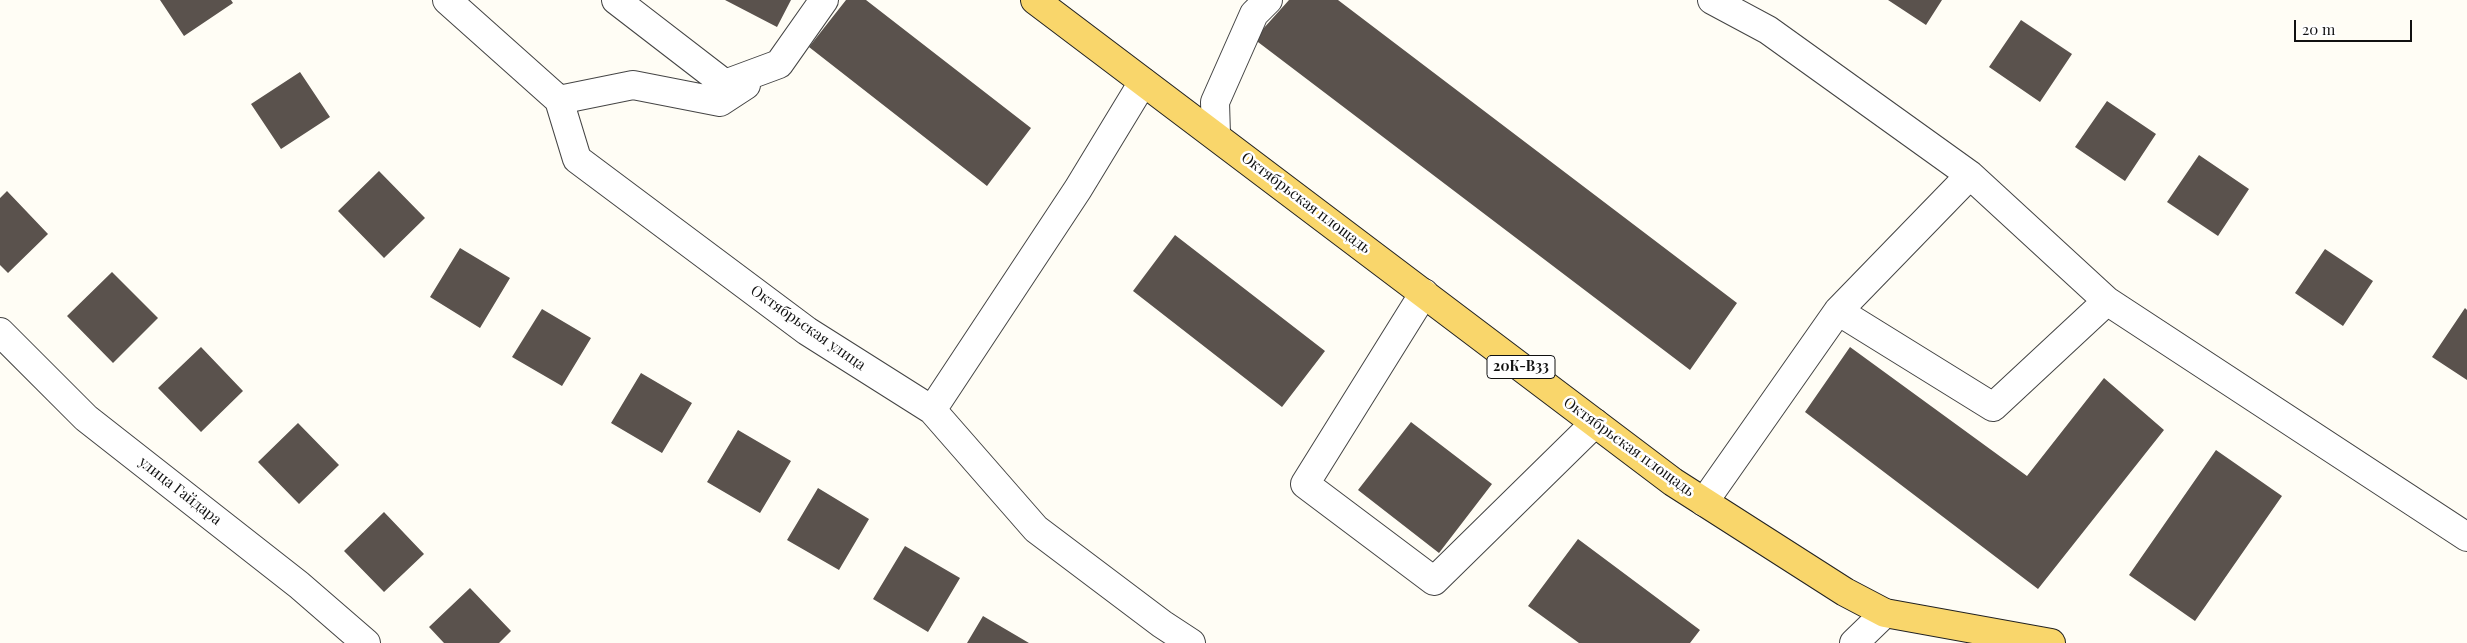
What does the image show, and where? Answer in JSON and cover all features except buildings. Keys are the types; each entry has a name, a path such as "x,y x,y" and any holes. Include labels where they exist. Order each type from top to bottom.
{"main road":[{"name":"Октябрьская площадь","path":"1035,0 1673,482 1845,592 1885,613 2050,643"}],"street":[{"path":"447,0 559,100 633,86 720,102 779,64 824,0"},
{"path":"616,0 725,84 779,64"},
{"path":"1216,135 1215,102 1254,14 1268,0"},
{"path":"1712,0 1768,30 1970,175 2107,301 2467,537"},
{"path":"932,410 1078,189 1143,82"},
{"name":"Октябрьская улица","path":"559,100 576,160 807,331 932,410 1036,529 1162,624 1191,643"},
{"path":"1704,502 1838,311 1970,175"},
{"path":"1424,293 1305,484 1434,581 1595,423"},
{"path":"1838,311 1994,407 2107,301"},
{"name":"улица Гайдара","path":"0,332 86,418 300,585 366,643"},
{"path":"1854,643 1885,613"}]}
